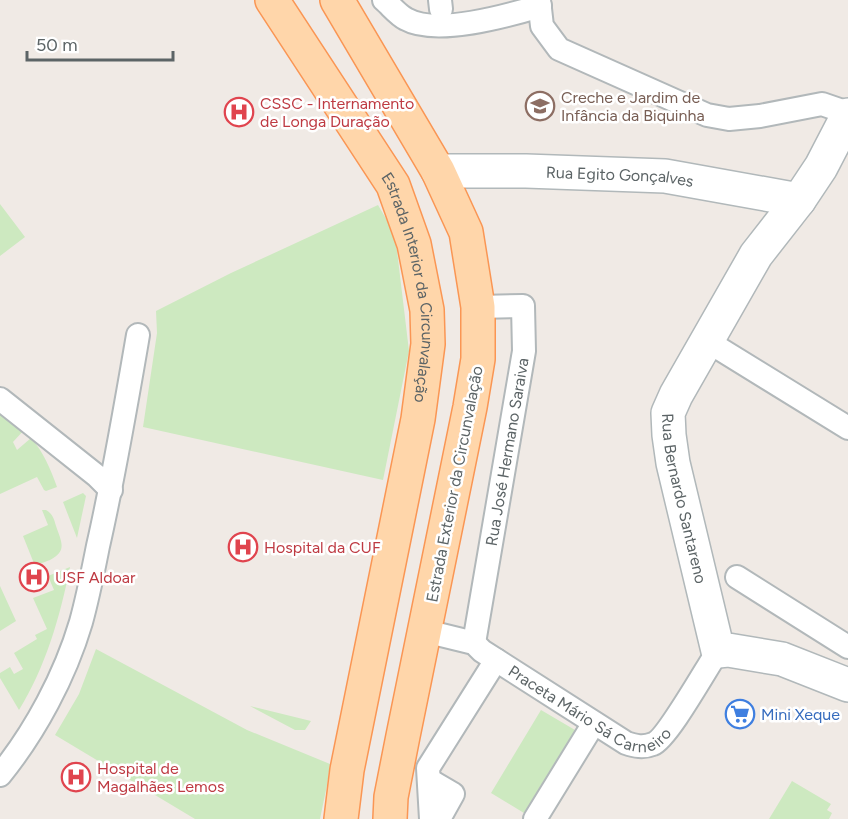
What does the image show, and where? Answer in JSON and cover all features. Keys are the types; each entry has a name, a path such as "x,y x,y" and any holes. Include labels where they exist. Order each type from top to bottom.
{"main road":[{"name":"Estrada Interior da Circunvalação","path":"272,0 393,185 414,244 428,310 428,344 418,419 347,770 341,819"},
{"name":"Estrada Exterior da Circunvalação","path":"337,0 438,171 466,232 478,307 478,359 472,398 395,777 390,819"},
{"path":"405,215 409,183 424,174 438,171"}],"street":[{"path":"384,0 405,19 425,25 443,26 512,15 539,3 542,26 559,49 707,115 729,119 760,116 822,104 848,114"},
{"name":"Rua Bernardo Santareno","path":"718,651 674,463 668,413 706,341 756,255 799,200 821,167 848,114"},
{"name":"Rua Egito Gonçalves","path":"438,171 526,171 665,177 799,200"},
{"name":"Rua José Hermano Saraiva","path":"474,643 524,351 523,306 478,307"},
{"path":"0,775 14,758 61,675 81,622 111,490 138,334"},
{"path":"706,341 848,428"},
{"path":"0,399 97,476 111,490"},
{"path":"737,578 848,647"},
{"name":"Praceta Mário Sá Carneiro","path":"425,632 474,643 482,651 594,723 626,743 640,747 655,744 667,732 718,651"},
{"path":"718,651 728,650 782,659 848,685"},
{"path":"431,819 428,768 496,660"},
{"path":"535,819 594,723"},
{"path":"429,780 453,794 439,819"}],"green space":[{"path":"0,204 25,237 0,256"},
{"path":"378,205 395,234 409,351 383,480 143,427 157,333 156,311 231,273"},
{"path":"0,403 24,430 13,442 17,450 31,438 46,461 57,487 44,490 37,477 0,494"},
{"path":"83,493 86,496 77,538 63,502"},
{"path":"42,510 46,510 53,517 62,545 56,557 35,564 23,536 48,525"},
{"path":"70,567 51,641 37,676 19,710 0,678 0,673 10,667 14,674 23,669 14,653 37,639 35,635 47,629 33,598 54,590 48,576"},
{"path":"0,586 16,621 0,631"},
{"path":"96,649 247,730 330,764 320,819 195,819 55,735 79,694"},
{"path":"250,706 311,721 305,730 295,730"},
{"path":"541,710 575,730 524,813 491,793"},
{"path":"792,781 831,804 827,810 832,813 829,819 769,819"}],"place":[{"name":"Creche e Jardim de Infância da Biquinha","path":"540,106"},
{"name":"CSSC - Internamento de Longa Duração","path":"239,112"},
{"name":"Hospital da CUF","path":"243,547"},
{"name":"USF Aldoar","path":"34,577"},
{"name":"Mini Xeque","path":"740,714"},
{"name":"Hospital de Magalhães Lemos","path":"76,777"}]}
